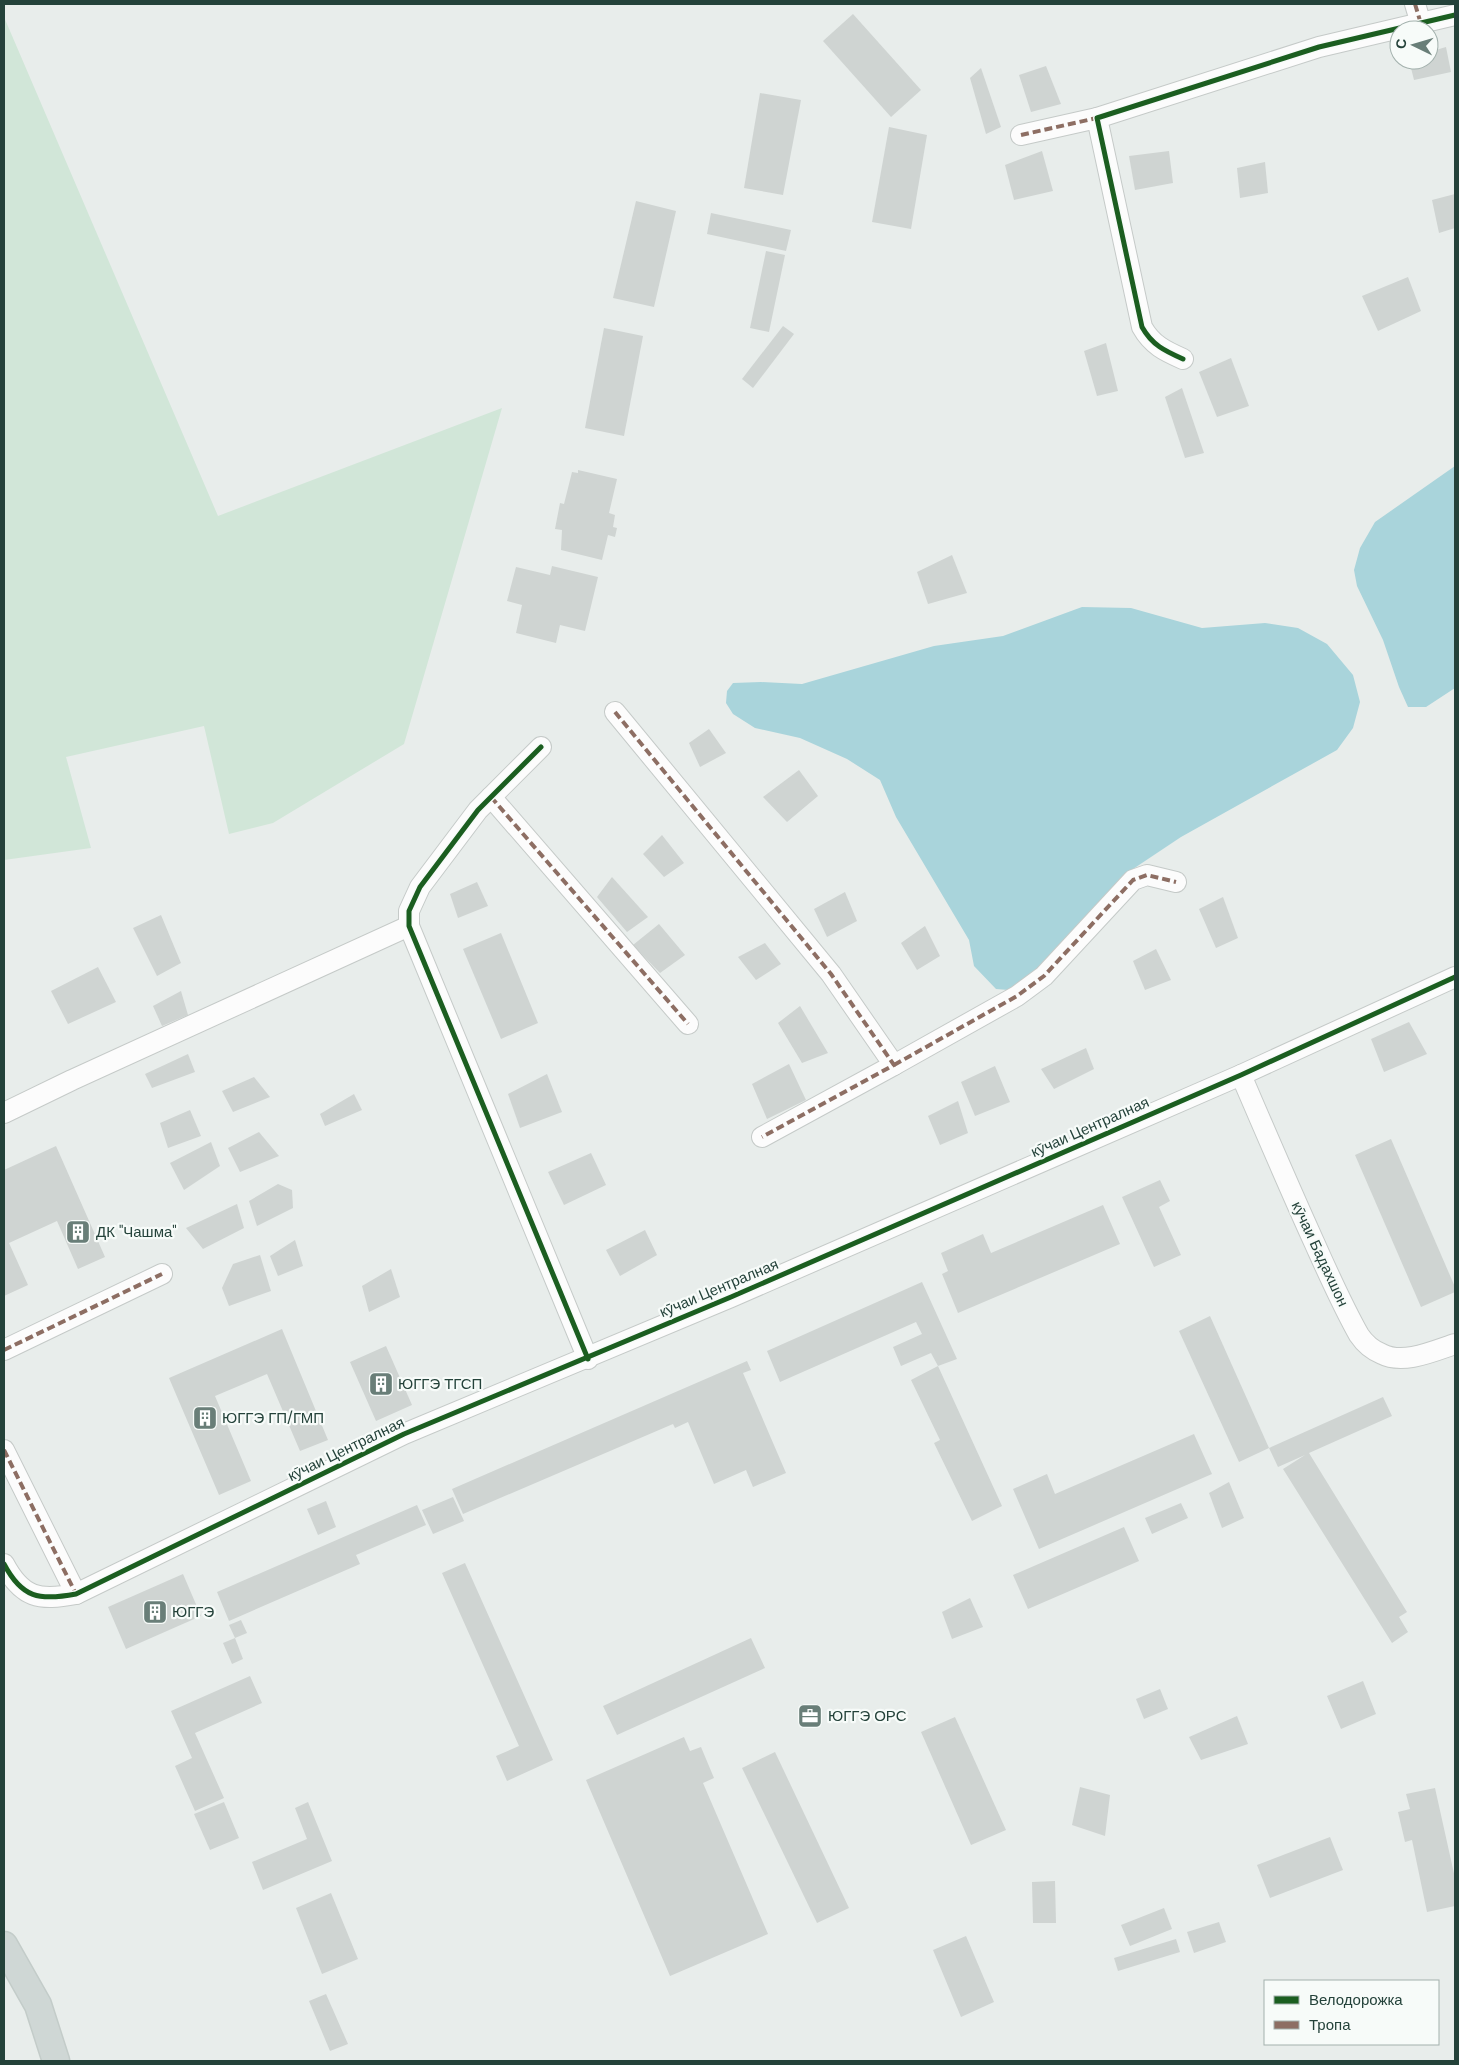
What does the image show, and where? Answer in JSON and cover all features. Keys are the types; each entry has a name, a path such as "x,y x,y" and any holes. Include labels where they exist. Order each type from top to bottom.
{"main road":[{"path":"4,1945 38,2005 56,2061"}],"street":[{"path":"1415,4 1420,20"},
{"path":"1436,20 1455,15"},
{"path":"1021,135 1097,118 1319,47 1389,31"},
{"path":"1097,118 1142,328 1148,338 1160,348 1183,359"},
{"path":"616,712 831,974 894,1065"},
{"path":"541,747 478,810 420,887 409,911 409,926 588,1358"},
{"path":"491,797 688,1024"},
{"path":"762,1137 1016,996 1044,976 1133,880 1147,875 1176,882"},
{"path":"4,1113 409,926"},
{"name":"кӯчаи Централная","path":"4,1564 18,1587 32,1596 59,1597 76,1594 404,1434 588,1358 1241,1074 1455,977"},
{"name":"кӯчаи Бадахшон","path":"1241,1074 1288,1186 1333,1284 1360,1336 1371,1349 1384,1356 1398,1358 1418,1356 1455,1344"},
{"path":"4,1350 162,1274"},
{"path":"4,1450 76,1594"}],"green space":[{"path":"4,17 218,516 502,408 404,744 273,823 229,834 204,726 66,757 91,848 4,860"}],"water":[{"path":"1455,466 1455,688 1426,707 1408,707 1383,640 1357,586 1354,570 1360,548 1375,522"},
{"path":"1082,607 1131,608 1202,628 1265,623 1298,628 1327,644 1353,675 1360,702 1353,728 1337,750 1181,837 1124,875 1037,978 1020,991 996,989 974,966 969,940 896,817 880,780 847,759 800,738 755,728 733,714 726,703 727,691 733,683 802,684 934,646 1003,636"}],"building":[{"path":"853,14 921,90 891,117 823,41"},
{"path":"1446,47 1451,72 1414,80 1412,70 1439,70 1439,49"},
{"path":"1046,66 1061,104 1031,112 1019,75"},
{"path":"981,68 1001,127 986,134 970,78"},
{"path":"760,93 801,100 783,195 744,188"},
{"path":"889,127 927,135 911,229 872,222"},
{"path":"1042,151 1053,191 1014,200 1005,165"},
{"path":"1169,151 1173,183 1135,190 1129,156"},
{"path":"1265,162 1268,193 1240,198 1237,168"},
{"path":"1455,194 1455,228 1439,233 1432,200"},
{"path":"636,201 676,211 654,307 613,298"},
{"path":"711,213 791,230 786,251 707,234"},
{"path":"766,251 785,255 769,332 750,328"},
{"path":"1408,277 1421,311 1378,331 1362,296"},
{"path":"783,326 794,334 753,388 742,379"},
{"path":"604,328 643,336 624,436 585,428"},
{"path":"1106,343 1118,391 1097,396 1084,351"},
{"path":"1231,358 1249,406 1217,417 1199,372"},
{"path":"1182,388 1204,453 1185,458 1165,397"},
{"path":"578,470 617,479 609,513 615,515 613,527 617,528 615,537 608,535 602,560 561,550 562,530 555,529 560,503 564,504 572,472 578,473"},
{"path":"952,555 967,593 928,604 917,572"},
{"path":"552,566 598,577 585,631 560,625 556,643 516,633 522,605 507,601 516,567 550,575"},
{"path":"709,729 726,753 700,767 689,743"},
{"path":"799,770 818,796 787,822 763,797"},
{"path":"662,835 684,863 664,877 643,854"},
{"path":"612,877 648,917 627,932 597,897"},
{"path":"477,882 488,906 458,918 450,894"},
{"path":"845,892 857,921 827,937 814,909"},
{"path":"1223,897 1238,938 1216,948 1199,909"},
{"path":"161,915 181,963 157,976 133,928"},
{"path":"659,924 685,955 660,973 633,945"},
{"path":"925,926 940,956 917,970 901,943"},
{"path":"501,933 538,1023 501,1039 463,949"},
{"path":"765,943 781,964 756,980 738,957"},
{"path":"1156,949 1171,980 1145,990 1133,961"},
{"path":"98,967 116,1002 68,1024 51,991"},
{"path":"181,991 188,1015 162,1026 153,1006"},
{"path":"800,1006 828,1053 802,1063 778,1023"},
{"path":"1409,1022 1427,1054 1384,1072 1371,1039"},
{"path":"1086,1048 1094,1069 1054,1089 1041,1069"},
{"path":"188,1054 195,1072 152,1088 145,1074"},
{"path":"789,1064 806,1100 767,1119 752,1084"},
{"path":"995,1066 1010,1102 975,1116 961,1082"},
{"path":"547,1074 562,1112 520,1128 508,1094"},
{"path":"254,1077 270,1097 233,1112 222,1091"},
{"path":"354,1094 362,1110 325,1126 320,1114"},
{"path":"958,1101 968,1133 940,1145 928,1116"},
{"path":"190,1110 201,1136 168,1148 160,1123"},
{"path":"259,1132 279,1156 240,1172 228,1148"},
{"path":"1391,1139 1455,1287 1455,1292 1421,1307 1355,1155"},
{"path":"211,1142 220,1166 184,1190 170,1163"},
{"name":"ДК \"Чашма\"","path":"56,1146 105,1257 78,1269 57,1221 9,1243 28,1285 4,1296 4,1170"},
{"path":"591,1153 606,1185 564,1205 548,1172"},
{"path":"1160,1180 1170,1201 1159,1207 1181,1255 1154,1267 1122,1197"},
{"path":"278,1184 292,1190 293,1208 257,1226 249,1201"},
{"path":"237,1204 244,1228 203,1249 186,1228"},
{"path":"1103,1205 1120,1244 958,1313 942,1274 948,1271 941,1253 983,1234 991,1253"},
{"path":"645,1230 657,1255 620,1276 606,1250"},
{"path":"295,1240 303,1266 278,1276 270,1256"},
{"path":"260,1255 271,1291 229,1306 222,1288 233,1264"},
{"path":"391,1269 400,1297 369,1312 362,1286"},
{"path":"922,1282 957,1359 938,1366 931,1353 901,1366 893,1347 922,1334 916,1322 780,1382 767,1351"},
{"path":"1210,1316 1269,1448 1239,1462 1179,1331"},
{"name":"ЮГГЭ ГП/ГМП","path":"282,1329 328,1440 300,1451 267,1374 215,1396 251,1481 219,1495 169,1378"},
{"name":"ЮГГЭ ТГСП","path":"386,1346 412,1405 376,1421 350,1362"},
{"path":"747,1361 751,1370 743,1373 786,1473 753,1487 746,1470 714,1484 688,1422 675,1428 673,1424 463,1514 452,1489"},
{"path":"938,1366 1002,1506 972,1521 934,1443 940,1440 911,1380"},
{"path":"1383,1397 1392,1416 1309,1453 1407,1612 1399,1617 1408,1632 1392,1643 1283,1469 1305,1455 1278,1467 1269,1448"},
{"path":"1194,1434 1212,1474 1039,1549 1013,1489 1047,1474 1055,1494"},
{"path":"1229,1482 1244,1518 1222,1528 1209,1493"},
{"path":"453,1497 464,1521 433,1534 422,1510"},
{"path":"326,1501 336,1527 318,1535 307,1509"},
{"path":"1181,1503 1188,1518 1152,1534 1145,1518"},
{"path":"417,1505 426,1525 356,1555 360,1564 229,1621 217,1592"},
{"path":"1124,1527 1139,1561 1028,1609 1013,1575"},
{"path":"465,1563 553,1760 507,1781 496,1756 519,1746 442,1573"},
{"name":"ЮГГЭ","path":"183,1574 201,1616 126,1649 108,1607"},
{"path":"970,1598 983,1627 952,1639 942,1612"},
{"path":"241,1620 247,1633 235,1638 229,1625"},
{"path":"235,1638 243,1659 232,1664 223,1643"},
{"path":"751,1638 765,1668 617,1735 603,1706"},
{"path":"250,1676 262,1703 195,1733 224,1798 195,1811 175,1766 192,1758 171,1711"},
{"path":"1363,1681 1376,1714 1341,1729 1327,1696"},
{"path":"1160,1689 1168,1709 1144,1719 1136,1699"},
{"path":"1237,1716 1248,1744 1201,1760 1189,1737"},
{"path":"955,1717 1006,1830 971,1845 921,1732"},
{"path":"684,1737 690,1751 701,1747 714,1778 703,1783 768,1934 670,1976 586,1780"},
{"path":"775,1752 849,1908 817,1923 742,1768"},
{"path":"1080,1787 1110,1795 1105,1836 1072,1825"},
{"path":"1435,1788 1455,1878 1455,1906 1427,1912 1412,1840 1405,1842 1398,1812 1410,1809 1406,1794"},
{"path":"224,1802 239,1838 210,1850 194,1814"},
{"path":"308,1802 332,1861 263,1890 252,1862 307,1839 295,1808"},
{"path":"1330,1837 1343,1870 1270,1898 1257,1865"},
{"path":"1055,1881 1056,1923 1033,1923 1032,1882"},
{"path":"331,1893 358,1959 322,1974 296,1908"},
{"path":"1164,1908 1172,1929 1130,1946 1121,1925"},
{"path":"1219,1922 1226,1942 1194,1953 1187,1932"},
{"path":"966,1936 994,2002 961,2017 933,1950"},
{"path":"1176,1939 1180,1952 1118,1971 1114,1958"},
{"path":"326,1994 348,2044 330,2051 309,2001"}],"marked path":[{"path":"1415,4 1420,20"},
{"path":"1021,135 1097,118"},
{"path":"615,712 831,974 894,1065 762,1137"},
{"path":"491,797 688,1024"},
{"path":"894,1065 1017,996 1044,976 1133,880 1147,875 1176,882"},
{"path":"4,1350 162,1274"},
{"path":"4,1450 76,1594"}],"cycle path":[{"path":"1183,359 1160,347 1142,327 1097,118 1319,47 1455,15"},
{"path":"541,747 478,810 420,887 409,911 409,926 588,1359"},
{"path":"4,1564 18,1584 33,1594 42,1597 76,1594 404,1434 731,1297 1241,1075 1455,977"}],"place":[{"name":"ДК \"Чашма\"","path":"78,1232"},
{"name":"ЮГГЭ ТГСП","path":"381,1384"},
{"name":"ЮГГЭ ГП/ГМП","path":"205,1418"},
{"name":"ЮГГЭ","path":"155,1612"},
{"name":"ЮГГЭ ОРС","path":"810,1716"}]}
